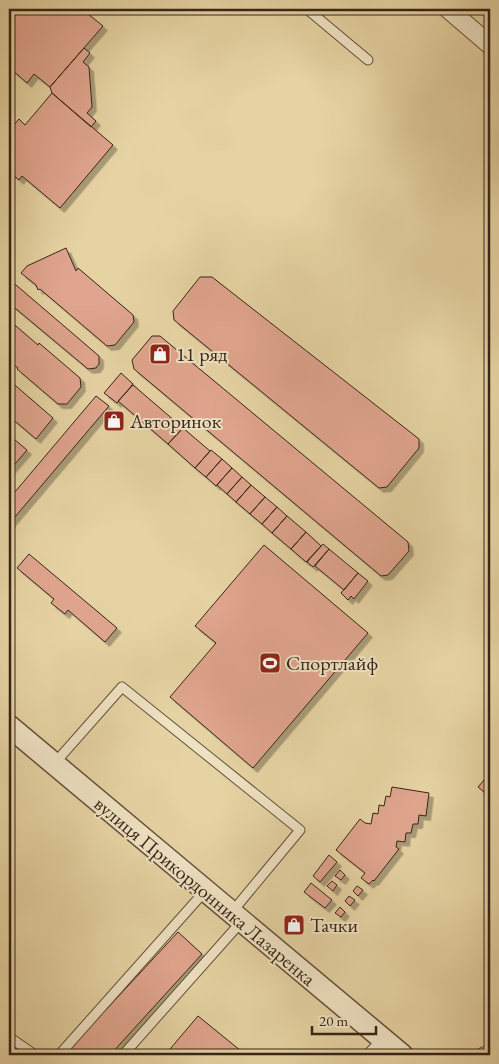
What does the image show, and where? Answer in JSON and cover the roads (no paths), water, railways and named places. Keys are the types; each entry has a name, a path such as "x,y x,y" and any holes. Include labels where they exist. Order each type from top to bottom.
{"street":[{"path":"448,9 490,45"},
{"name":"вулиця Прикордонника Лазаренка","path":"9,726 402,1055"}],"lane":[{"path":"307,9 368,60"},
{"path":"54,764 122,687 300,830 237,917 123,1055"},
{"path":"59,1055 206,890"},
{"path":"9,1037 35,1055"},
{"path":"367,1055 382,1039"},
{"path":"480,1055 482,1052 490,1052"}],"place":[{"name":"11 ряд","path":"160,354"},
{"name":"Авторинок","path":"114,421"},
{"name":"Спортлайф","path":"270,663"},
{"name":"Тачки","path":"294,925"}]}
